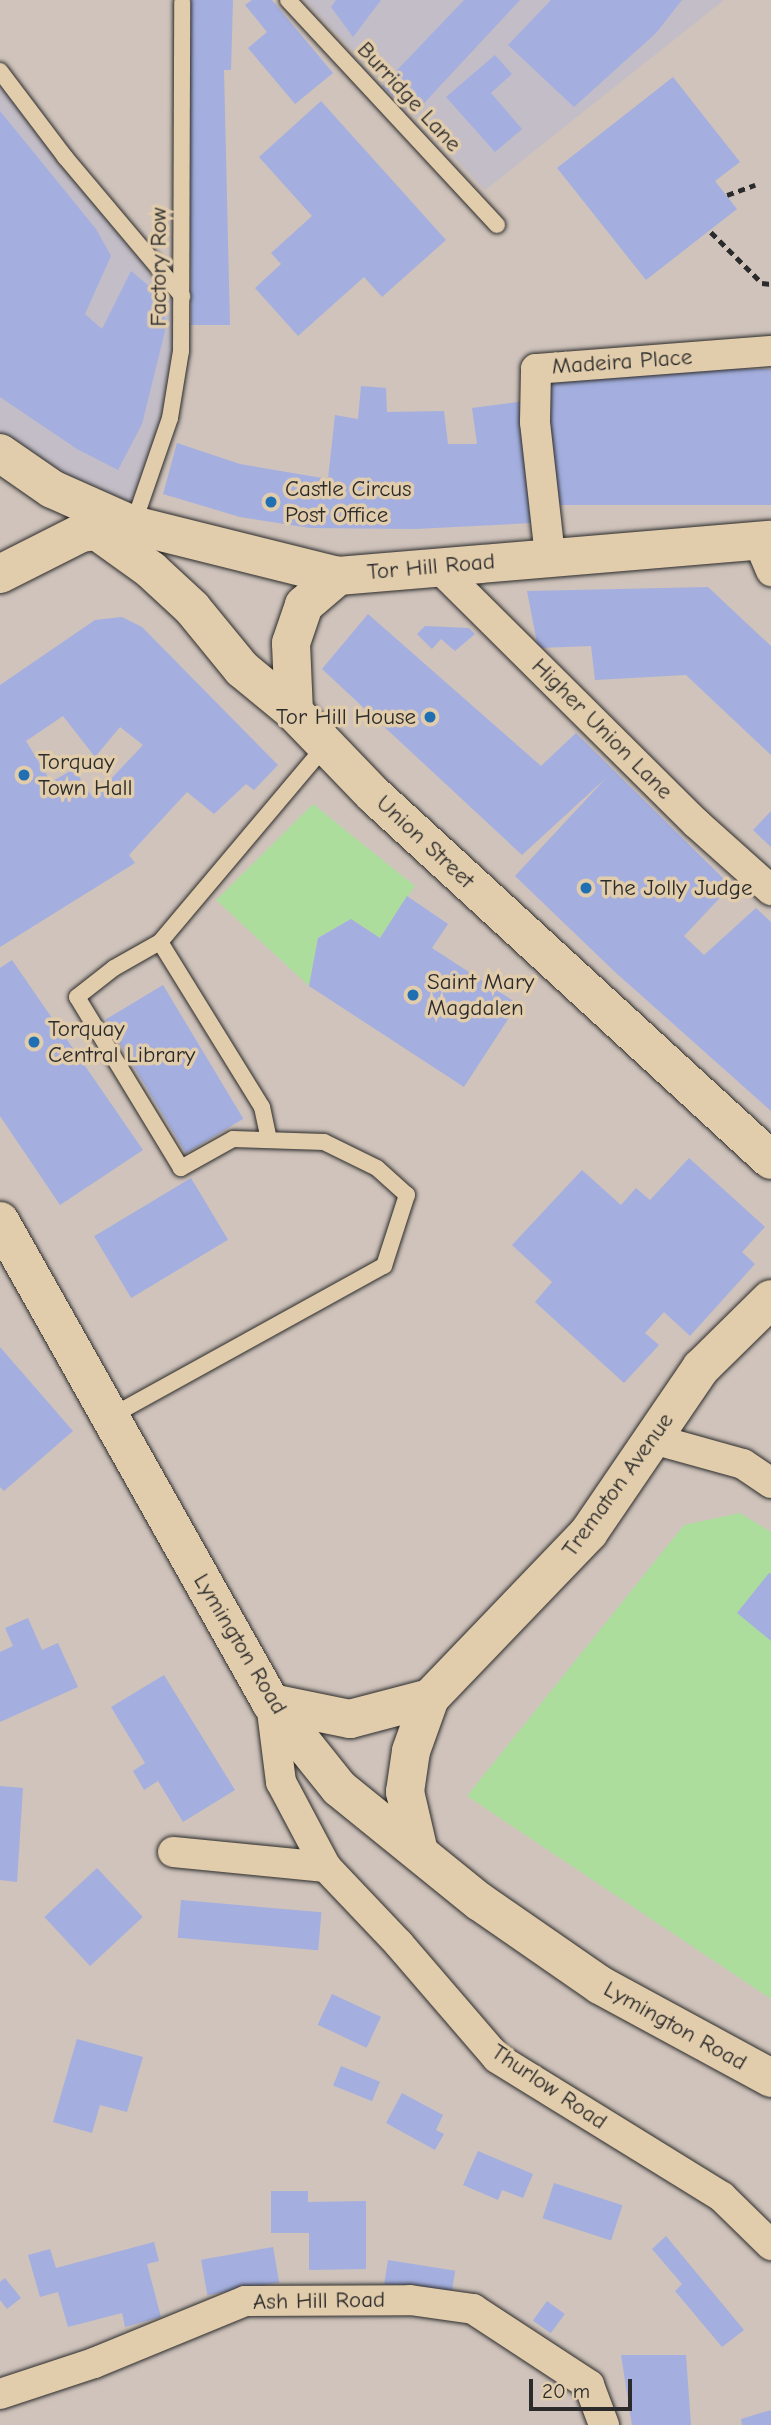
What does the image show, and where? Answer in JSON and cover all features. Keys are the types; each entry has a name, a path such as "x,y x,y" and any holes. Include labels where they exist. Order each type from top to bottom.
{"street":[{"name":"Madeira Place","path":"550,556 535,422 536,369 771,351"},
{"path":"0,453 104,529 0,574"},
{"name":"Tor Hill Road","path":"104,529 338,576 550,556 767,550"},
{"name":"Union Street","path":"104,529 192,608 242,669 294,712 325,746 771,1160"},
{"name":"Higher Union Lane","path":"436,565 695,823 771,890"},
{"path":"294,712 291,643 304,606 338,576"},
{"name":"Lymington Road","path":"0,1221 271,1703 340,1788 480,1902 600,1985 771,2078"},
{"name":"Trematon Avenue","path":"419,1852 405,1792 411,1751 430,1698 589,1532 701,1368 771,1299"},
{"path":"653,1439 743,1464 771,1483"},
{"path":"271,1703 350,1719 430,1698"},
{"name":"Thurlow Road","path":"271,1703 281,1782 326,1867 497,2058 722,2197 771,2245"},
{"path":"173,1852 326,1867"},
{"name":"Ash Hill Road","path":"0,2395 94,2363 245,2301 410,2300 473,2309 589,2385 604,2425"}],"lane":[{"name":"Burridge Lane","path":"288,0 497,225"},
{"name":"Factory Row","path":"104,529 170,418 181,351 182,2"},
{"path":"0,71 65,157 182,296"},
{"path":"110,1417 384,1266 407,1195 377,1168 324,1142 233,1139 181,1168 77,997 114,968 159,942 325,746"},
{"path":"159,942 262,1107 269,1139"}],"path":[{"path":"727,195 755,185"},
{"path":"711,232 762,283 771,284"}],"shaded area":[{"path":"305,0 724,0 485,190"},
{"path":"0,71 182,296 181,351 133,525 52,489 0,453"}],"green space":[{"path":"313,804 415,886 380,938 351,919 318,938 309,986 216,900"},
{"path":"740,1513 771,1532 771,1999 467,1796 684,1525"}],"building":[{"path":"188,0 233,0 231,70 224,70 230,325 191,325"},
{"path":"252,0 272,0 333,73 295,104 248,48 267,32 245,5"},
{"path":"336,0 381,0 353,37 331,7"},
{"path":"464,0 520,0 413,115 382,86"},
{"path":"551,0 682,0 656,33 574,107 508,45"},
{"path":"495,55 512,74 491,93 522,129 495,152 446,97"},
{"path":"673,77 740,162 715,181 737,209 646,280 557,168"},
{"path":"321,101 446,240 382,297 364,277 298,336 255,288 281,264 271,253 312,216 259,157"},
{"path":"0,111 96,229 111,256 85,314 102,329 131,271 155,291 167,323 142,424 118,470 77,449 0,397"},
{"path":"544,369 771,369 771,505 544,505"},
{"path":"361,386 386,388 387,412 444,411 448,444 477,444 472,408 525,401 532,523 415,529 310,528 240,517 163,494 177,443 240,464 328,479 335,415 358,419"},
{"path":"708,587 771,646 771,755 686,675 595,680 591,646 538,648 527,591"},
{"path":"368,614 541,766 576,733 731,886 684,936 704,955 756,908 771,922 771,1111 615,972 515,876 606,778 522,855 322,669"},
{"name":"Torquay Town Hall","path":"122,617 142,627 278,765 254,790 246,784 214,814 187,792 129,855 135,863 0,947 0,685 95,620","holes":["63,716 95,757 120,727 143,745 93,798 74,769 51,782 26,741"]},
{"path":"425,626 469,628 475,634 455,651 441,639 432,649 417,634"},
{"path":"771,811 771,847 753,830"},
{"name":"Saint Mary Magdalen","path":"407,896 448,924 432,948 518,1004 464,1087 309,986 318,938 351,919 380,938"},
{"name":"Torquay Central Library","path":"12,960 143,1150 60,1205 0,1116 0,968"},
{"path":"163,985 243,1119 186,1153 106,1020"},
{"path":"689,1158 765,1227 742,1252 755,1264 690,1336 664,1312 645,1333 659,1345 624,1383 535,1302 552,1282 512,1245 582,1170 621,1205 636,1188 650,1200"},
{"path":"191,1178 228,1240 131,1298 94,1236"},
{"path":"0,1347 73,1431 4,1491 0,1487"},
{"path":"769,1573 771,1574 771,1641 737,1613"},
{"path":"28,1618 42,1650 58,1643 78,1687 0,1722 0,1652 13,1646 5,1628"},
{"path":"164,1675 235,1790 183,1822 158,1781 144,1790 133,1771 145,1763 111,1707"},
{"path":"0,1786 23,1788 17,1882 0,1880"},
{"path":"97,1868 143,1917 90,1966 44,1917"},
{"path":"181,1900 321,1912 318,1950 178,1938"},
{"path":"332,1994 381,2017 367,2048 318,2025"},
{"path":"77,2039 143,2057 127,2112 100,2105 92,2133 53,2122"},
{"path":"341,2066 380,2082 372,2101 333,2085"},
{"path":"402,2093 443,2115 436,2130 444,2134 435,2150 386,2123"},
{"path":"478,2151 533,2174 523,2198 502,2190 498,2200 463,2185"},
{"path":"554,2183 622,2205 611,2240 543,2218"},
{"path":"271,2191 308,2191 308,2202 366,2201 366,2269 309,2270 309,2233 271,2233"},
{"path":"666,2236 744,2330 722,2347 675,2291 682,2284 652,2249"},
{"path":"154,2242 159,2261 147,2264 161,2317 125,2327 122,2313 68,2327 58,2292 40,2297 28,2255 50,2249 56,2268"},
{"path":"273,2247 279,2282 207,2295 201,2260"},
{"path":"388,2260 455,2271 451,2294 384,2284"},
{"path":"5,2278 21,2298 7,2309 0,2300 0,2282"},
{"path":"547,2301 565,2314 551,2333 533,2320"},
{"path":"621,2355 686,2355 691,2425 632,2425"},
{"path":"771,2410 771,2425 742,2425 741,2419"}],"place":[{"name":"Castle Circus Post Office","path":"271,502"},
{"name":"Tor Hill House","path":"430,717"},
{"name":"Torquay Town Hall","path":"24,775"},
{"name":"The Jolly Judge","path":"586,888"},
{"name":"Saint Mary Magdalen","path":"413,995"},
{"name":"Torquay Central Library","path":"34,1042"}]}
